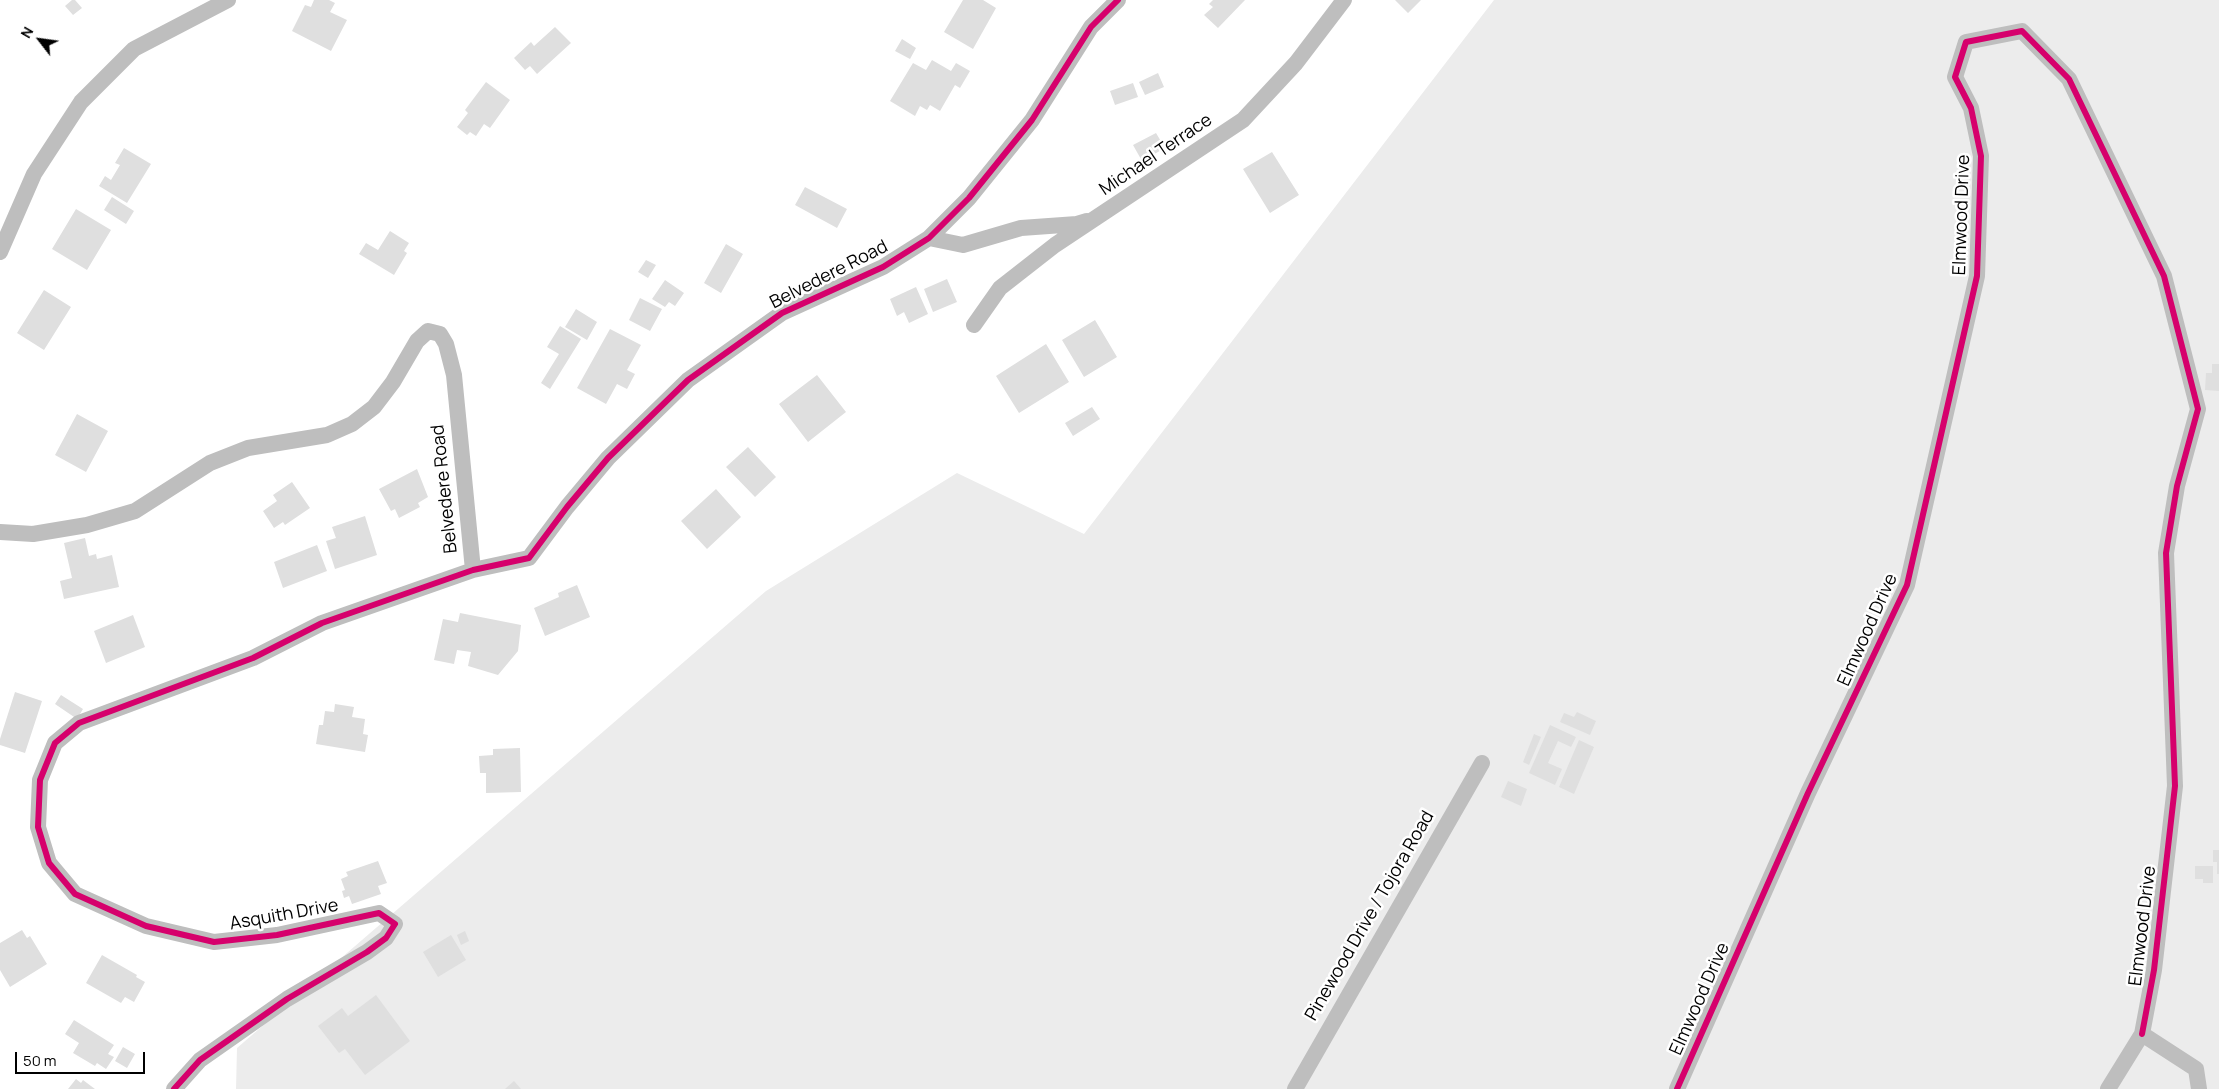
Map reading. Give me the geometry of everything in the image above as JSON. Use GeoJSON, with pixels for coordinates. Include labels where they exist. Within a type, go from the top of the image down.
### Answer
{"type":"FeatureCollection","features":[{"type":"Feature","properties":{"kind":"street"},"geometry":{"type":"LineString","coordinates":[[0,252],[34,174],[81,102],[134,49],[228,0]]}},
{"type":"Feature","properties":{"kind":"street","name":"Belvedere Road"},"geometry":{"type":"LineString","coordinates":[[0,532],[33,534],[87,524],[135,511],[210,463],[248,448],[327,436],[352,424],[374,407],[393,382],[417,341],[428,331],[440,334],[446,344],[454,375],[474,570],[529,558],[566,507],[608,458],[688,380],[782,313],[883,267],[928,238],[969,198],[1032,120],[1091,27],[1118,0]]}},
{"type":"Feature","properties":{"kind":"street","name":"Michael Terrace"},"geometry":{"type":"LineString","coordinates":[[974,325],[1000,288],[1054,245],[1099,218],[1243,120],[1296,63],[1344,0]]}},
{"type":"Feature","properties":{"kind":"street","name":"Elmwood Drive"},"geometry":{"type":"LineString","coordinates":[[1677,1089],[1808,793],[1908,585],[1977,276],[1981,156],[1972,108],[1955,77],[1966,42],[2022,31],[2069,79],[2164,276],[2198,409],[2177,486],[2166,553],[2176,786],[2154,970],[2142,1034]]}},
{"type":"Feature","properties":{"kind":"street"},"geometry":{"type":"LineString","coordinates":[[928,238],[963,245],[1022,228],[1077,224],[1099,218]]}},
{"type":"Feature","properties":{"kind":"street","name":"Asquith Drive"},"geometry":{"type":"LineString","coordinates":[[174,1089],[200,1060],[287,999],[367,952],[386,938],[395,924],[379,913],[277,935],[214,942],[146,926],[75,894],[49,863],[38,827],[40,780],[55,743],[79,723],[253,658],[322,623],[474,570]]}},
{"type":"Feature","properties":{"kind":"street","name":"Pinewood Drive / Tojora Road"},"geometry":{"type":"LineString","coordinates":[[1295,1089],[1482,763]]}},
{"type":"Feature","properties":{"kind":"street"},"geometry":{"type":"LineString","coordinates":[[2108,1089],[2142,1034],[2196,1069],[2200,1089]]}},
{"type":"Feature","properties":{"kind":"shaded area"},"geometry":{"type":"Polygon","coordinates":[[[1494,0],[2219,0],[2219,1089],[236,1089],[237,1048],[766,591],[957,473],[1084,534],[1494,0]]]}},
{"type":"Feature","properties":{"kind":"building"},"geometry":{"type":"Polygon","coordinates":[[[72,0],[75,0],[82,8],[73,15],[65,6],[72,0]]]}},
{"type":"Feature","properties":{"kind":"building"},"geometry":{"type":"Polygon","coordinates":[[[314,0],[329,0],[335,3],[330,12],[347,20],[331,51],[292,31],[305,5],[311,7],[314,0]]]}},
{"type":"Feature","properties":{"kind":"building"},"geometry":{"type":"Polygon","coordinates":[[[963,0],[983,0],[996,8],[973,49],[944,32],[963,0]]]}},
{"type":"Feature","properties":{"kind":"building"},"geometry":{"type":"Polygon","coordinates":[[[1213,0],[1245,0],[1218,28],[1204,15],[1213,7],[1209,4],[1213,0]]]}},
{"type":"Feature","properties":{"kind":"building"},"geometry":{"type":"Polygon","coordinates":[[[1395,0],[1421,0],[1408,13],[1395,0]]]}},
{"type":"Feature","properties":{"kind":"building"},"geometry":{"type":"Polygon","coordinates":[[[555,27],[571,43],[537,74],[530,66],[525,70],[514,58],[531,42],[534,46],[555,27]]]}},
{"type":"Feature","properties":{"kind":"building"},"geometry":{"type":"Polygon","coordinates":[[[902,39],[916,48],[910,59],[895,51],[902,39]]]}},
{"type":"Feature","properties":{"kind":"building"},"geometry":{"type":"Polygon","coordinates":[[[932,60],[951,71],[956,63],[970,71],[960,88],[955,85],[940,111],[930,105],[927,110],[920,106],[915,116],[890,101],[913,63],[926,70],[932,60]]]}},
{"type":"Feature","properties":{"kind":"building"},"geometry":{"type":"Polygon","coordinates":[[[1158,73],[1164,87],[1145,95],[1139,82],[1158,73]]]}},
{"type":"Feature","properties":{"kind":"building"},"geometry":{"type":"Polygon","coordinates":[[[486,82],[510,100],[490,128],[484,124],[476,136],[470,132],[467,135],[457,127],[468,113],[465,110],[486,82]]]}},
{"type":"Feature","properties":{"kind":"building"},"geometry":{"type":"Polygon","coordinates":[[[1133,83],[1138,97],[1115,105],[1110,91],[1133,83]]]}},
{"type":"Feature","properties":{"kind":"building"},"geometry":{"type":"Polygon","coordinates":[[[1156,133],[1165,148],[1142,161],[1133,145],[1156,133]]]}},
{"type":"Feature","properties":{"kind":"building"},"geometry":{"type":"Polygon","coordinates":[[[124,148],[151,164],[127,203],[99,186],[105,176],[111,180],[120,165],[115,163],[124,148]]]}},
{"type":"Feature","properties":{"kind":"building"},"geometry":{"type":"Polygon","coordinates":[[[1272,152],[1299,195],[1270,213],[1243,169],[1272,152]]]}},
{"type":"Feature","properties":{"kind":"building"},"geometry":{"type":"Polygon","coordinates":[[[805,187],[847,209],[837,228],[795,205],[805,187]]]}},
{"type":"Feature","properties":{"kind":"building"},"geometry":{"type":"Polygon","coordinates":[[[112,197],[134,211],[126,224],[104,210],[112,197]]]}},
{"type":"Feature","properties":{"kind":"building"},"geometry":{"type":"Polygon","coordinates":[[[76,209],[111,230],[87,270],[52,249],[76,209]]]}},
{"type":"Feature","properties":{"kind":"building"},"geometry":{"type":"Polygon","coordinates":[[[390,231],[409,243],[404,251],[407,253],[394,275],[359,254],[366,243],[378,250],[390,231]]]}},
{"type":"Feature","properties":{"kind":"building"},"geometry":{"type":"Polygon","coordinates":[[[726,244],[743,254],[721,293],[704,283],[726,244]]]}},
{"type":"Feature","properties":{"kind":"building"},"geometry":{"type":"Polygon","coordinates":[[[646,260],[656,265],[648,278],[638,272],[646,260]]]}},
{"type":"Feature","properties":{"kind":"building"},"geometry":{"type":"Polygon","coordinates":[[[947,279],[957,302],[933,312],[924,289],[947,279]]]}},
{"type":"Feature","properties":{"kind":"building"},"geometry":{"type":"Polygon","coordinates":[[[665,280],[684,293],[675,306],[669,302],[665,307],[652,299],[665,280]]]}},
{"type":"Feature","properties":{"kind":"building"},"geometry":{"type":"Polygon","coordinates":[[[916,287],[928,314],[909,323],[904,312],[897,316],[890,299],[916,287]]]}},
{"type":"Feature","properties":{"kind":"building"},"geometry":{"type":"Polygon","coordinates":[[[44,290],[71,307],[44,350],[17,333],[44,290]]]}},
{"type":"Feature","properties":{"kind":"building"},"geometry":{"type":"Polygon","coordinates":[[[640,298],[662,309],[650,331],[629,320],[640,298]]]}},
{"type":"Feature","properties":{"kind":"building"},"geometry":{"type":"Polygon","coordinates":[[[576,309],[597,322],[587,340],[565,327],[576,309]]]}},
{"type":"Feature","properties":{"kind":"building"},"geometry":{"type":"Polygon","coordinates":[[[1095,320],[1117,357],[1084,377],[1062,340],[1095,320]]]}},
{"type":"Feature","properties":{"kind":"building"},"geometry":{"type":"Polygon","coordinates":[[[560,326],[581,339],[550,389],[541,383],[559,354],[547,347],[560,326]]]}},
{"type":"Feature","properties":{"kind":"building"},"geometry":{"type":"Polygon","coordinates":[[[610,329],[641,345],[627,370],[635,374],[627,389],[617,384],[606,404],[577,388],[610,329]]]}},
{"type":"Feature","properties":{"kind":"building"},"geometry":{"type":"Polygon","coordinates":[[[1046,344],[1069,382],[1019,413],[996,376],[1046,344]]]}},
{"type":"Feature","properties":{"kind":"building"},"geometry":{"type":"Polygon","coordinates":[[[2212,364],[2219,364],[2219,391],[2205,390],[2206,373],[2212,373],[2212,364]]]}},
{"type":"Feature","properties":{"kind":"building"},"geometry":{"type":"Polygon","coordinates":[[[817,375],[846,412],[808,442],[779,404],[817,375]]]}},
{"type":"Feature","properties":{"kind":"building"},"geometry":{"type":"Polygon","coordinates":[[[1092,407],[1100,419],[1073,436],[1065,423],[1092,407]]]}},
{"type":"Feature","properties":{"kind":"building"},"geometry":{"type":"Polygon","coordinates":[[[77,414],[108,431],[86,472],[55,455],[77,414]]]}},
{"type":"Feature","properties":{"kind":"building"},"geometry":{"type":"Polygon","coordinates":[[[748,447],[776,477],[755,497],[726,467],[748,447]]]}},
{"type":"Feature","properties":{"kind":"building"},"geometry":{"type":"Polygon","coordinates":[[[417,469],[428,497],[418,503],[420,507],[399,518],[395,509],[391,511],[379,489],[417,469]]]}},
{"type":"Feature","properties":{"kind":"building"},"geometry":{"type":"Polygon","coordinates":[[[292,482],[310,508],[285,525],[283,522],[274,528],[263,511],[277,501],[273,495],[292,482]]]}},
{"type":"Feature","properties":{"kind":"building"},"geometry":{"type":"Polygon","coordinates":[[[716,489],[741,517],[707,549],[681,521],[716,489]]]}},
{"type":"Feature","properties":{"kind":"building"},"geometry":{"type":"Polygon","coordinates":[[[365,516],[377,555],[335,569],[326,541],[336,538],[332,527],[365,516]]]}},
{"type":"Feature","properties":{"kind":"building"},"geometry":{"type":"Polygon","coordinates":[[[85,538],[89,556],[96,554],[97,559],[112,555],[119,587],[64,599],[60,581],[72,578],[64,543],[85,538]]]}},
{"type":"Feature","properties":{"kind":"building"},"geometry":{"type":"Polygon","coordinates":[[[317,545],[327,571],[283,588],[274,562],[317,545]]]}},
{"type":"Feature","properties":{"kind":"building"},"geometry":{"type":"Polygon","coordinates":[[[577,585],[590,617],[545,636],[534,608],[559,597],[558,593],[577,585]]]}},
{"type":"Feature","properties":{"kind":"building"},"geometry":{"type":"Polygon","coordinates":[[[460,613],[521,625],[518,651],[498,675],[468,666],[471,652],[457,650],[454,664],[434,660],[443,619],[458,622],[460,613]]]}},
{"type":"Feature","properties":{"kind":"building"},"geometry":{"type":"Polygon","coordinates":[[[133,615],[145,647],[106,663],[94,631],[133,615]]]}},
{"type":"Feature","properties":{"kind":"building"},"geometry":{"type":"Polygon","coordinates":[[[15,692],[42,701],[25,753],[0,745],[0,739],[15,692]]]}},
{"type":"Feature","properties":{"kind":"building"},"geometry":{"type":"Polygon","coordinates":[[[61,695],[83,709],[77,719],[55,704],[61,695]]]}},
{"type":"Feature","properties":{"kind":"building"},"geometry":{"type":"Polygon","coordinates":[[[335,704],[354,707],[352,717],[365,719],[363,734],[368,735],[365,752],[316,744],[319,725],[323,725],[325,711],[334,712],[335,704]]]}},
{"type":"Feature","properties":{"kind":"building"},"geometry":{"type":"Polygon","coordinates":[[[1577,712],[1596,721],[1590,735],[1560,722],[1564,713],[1574,717],[1577,712]]]}},
{"type":"Feature","properties":{"kind":"building"},"geometry":{"type":"Polygon","coordinates":[[[1550,725],[1576,737],[1571,747],[1558,741],[1548,763],[1562,769],[1555,785],[1529,773],[1550,725]]]}},
{"type":"Feature","properties":{"kind":"building"},"geometry":{"type":"Polygon","coordinates":[[[1534,734],[1541,737],[1529,765],[1523,762],[1534,734]]]}},
{"type":"Feature","properties":{"kind":"building"},"geometry":{"type":"Polygon","coordinates":[[[1579,740],[1594,747],[1574,794],[1559,787],[1579,740]]]}},
{"type":"Feature","properties":{"kind":"building"},"geometry":{"type":"Polygon","coordinates":[[[520,748],[521,792],[486,793],[486,773],[480,773],[479,756],[493,755],[493,749],[520,748]]]}},
{"type":"Feature","properties":{"kind":"building"},"geometry":{"type":"Polygon","coordinates":[[[1508,781],[1527,789],[1521,806],[1501,797],[1508,781]]]}},
{"type":"Feature","properties":{"kind":"building"},"geometry":{"type":"Polygon","coordinates":[[[2213,850],[2219,850],[2219,874],[2217,874],[2217,862],[2213,862],[2213,850]]]}},
{"type":"Feature","properties":{"kind":"building"},"geometry":{"type":"Polygon","coordinates":[[[378,861],[387,883],[378,886],[381,894],[352,904],[349,896],[344,898],[342,891],[345,890],[341,879],[348,876],[346,872],[378,861]]]}},
{"type":"Feature","properties":{"kind":"building"},"geometry":{"type":"Polygon","coordinates":[[[2195,866],[2213,866],[2213,883],[2203,883],[2203,879],[2195,879],[2195,866]]]}},
{"type":"Feature","properties":{"kind":"building"},"geometry":{"type":"Polygon","coordinates":[[[22,930],[27,938],[30,936],[47,964],[10,987],[0,970],[0,943],[22,930]]]}},
{"type":"Feature","properties":{"kind":"building"},"geometry":{"type":"Polygon","coordinates":[[[465,931],[469,941],[461,945],[457,935],[465,931]]]}},
{"type":"Feature","properties":{"kind":"building"},"geometry":{"type":"Polygon","coordinates":[[[451,935],[466,960],[438,977],[423,952],[451,935]]]}},
{"type":"Feature","properties":{"kind":"building"},"geometry":{"type":"Polygon","coordinates":[[[102,955],[137,975],[136,977],[145,982],[134,1002],[125,997],[121,1003],[86,983],[102,955]]]}},
{"type":"Feature","properties":{"kind":"building"},"geometry":{"type":"Polygon","coordinates":[[[376,995],[410,1041],[365,1075],[345,1049],[339,1053],[318,1026],[342,1008],[348,1016],[376,995]]]}},
{"type":"Feature","properties":{"kind":"building"},"geometry":{"type":"Polygon","coordinates":[[[74,1020],[114,1045],[108,1054],[114,1057],[106,1069],[97,1063],[95,1066],[73,1053],[79,1043],[65,1034],[74,1020]]]}},
{"type":"Feature","properties":{"kind":"building"},"geometry":{"type":"Polygon","coordinates":[[[123,1047],[135,1054],[127,1068],[115,1061],[123,1047]]]}},
{"type":"Feature","properties":{"kind":"building"},"geometry":{"type":"Polygon","coordinates":[[[76,1079],[81,1083],[83,1080],[95,1089],[68,1089],[76,1079]]]}},
{"type":"Feature","properties":{"kind":"building"},"geometry":{"type":"Polygon","coordinates":[[[514,1081],[521,1089],[505,1089],[514,1081]]]}},
{"type":"Feature","properties":{"kind":"cycle path"},"geometry":{"type":"LineString","coordinates":[[174,1089],[200,1060],[287,999],[367,952],[386,938],[395,924],[379,913],[277,935],[214,942],[146,926],[75,894],[49,863],[38,827],[40,780],[55,743],[79,723],[253,658],[322,623],[473,570],[529,558],[567,507],[608,458],[688,380],[782,313],[883,267],[929,238],[969,198],[1032,120],[1091,27],[1118,0]]}},
{"type":"Feature","properties":{"kind":"cycle path"},"geometry":{"type":"LineString","coordinates":[[1677,1089],[1808,793],[1907,585],[1977,276],[1981,156],[1971,108],[1955,77],[1966,42],[2022,31],[2069,79],[2164,276],[2198,409],[2177,486],[2166,553],[2175,786],[2154,970],[2142,1034]]}}]}
